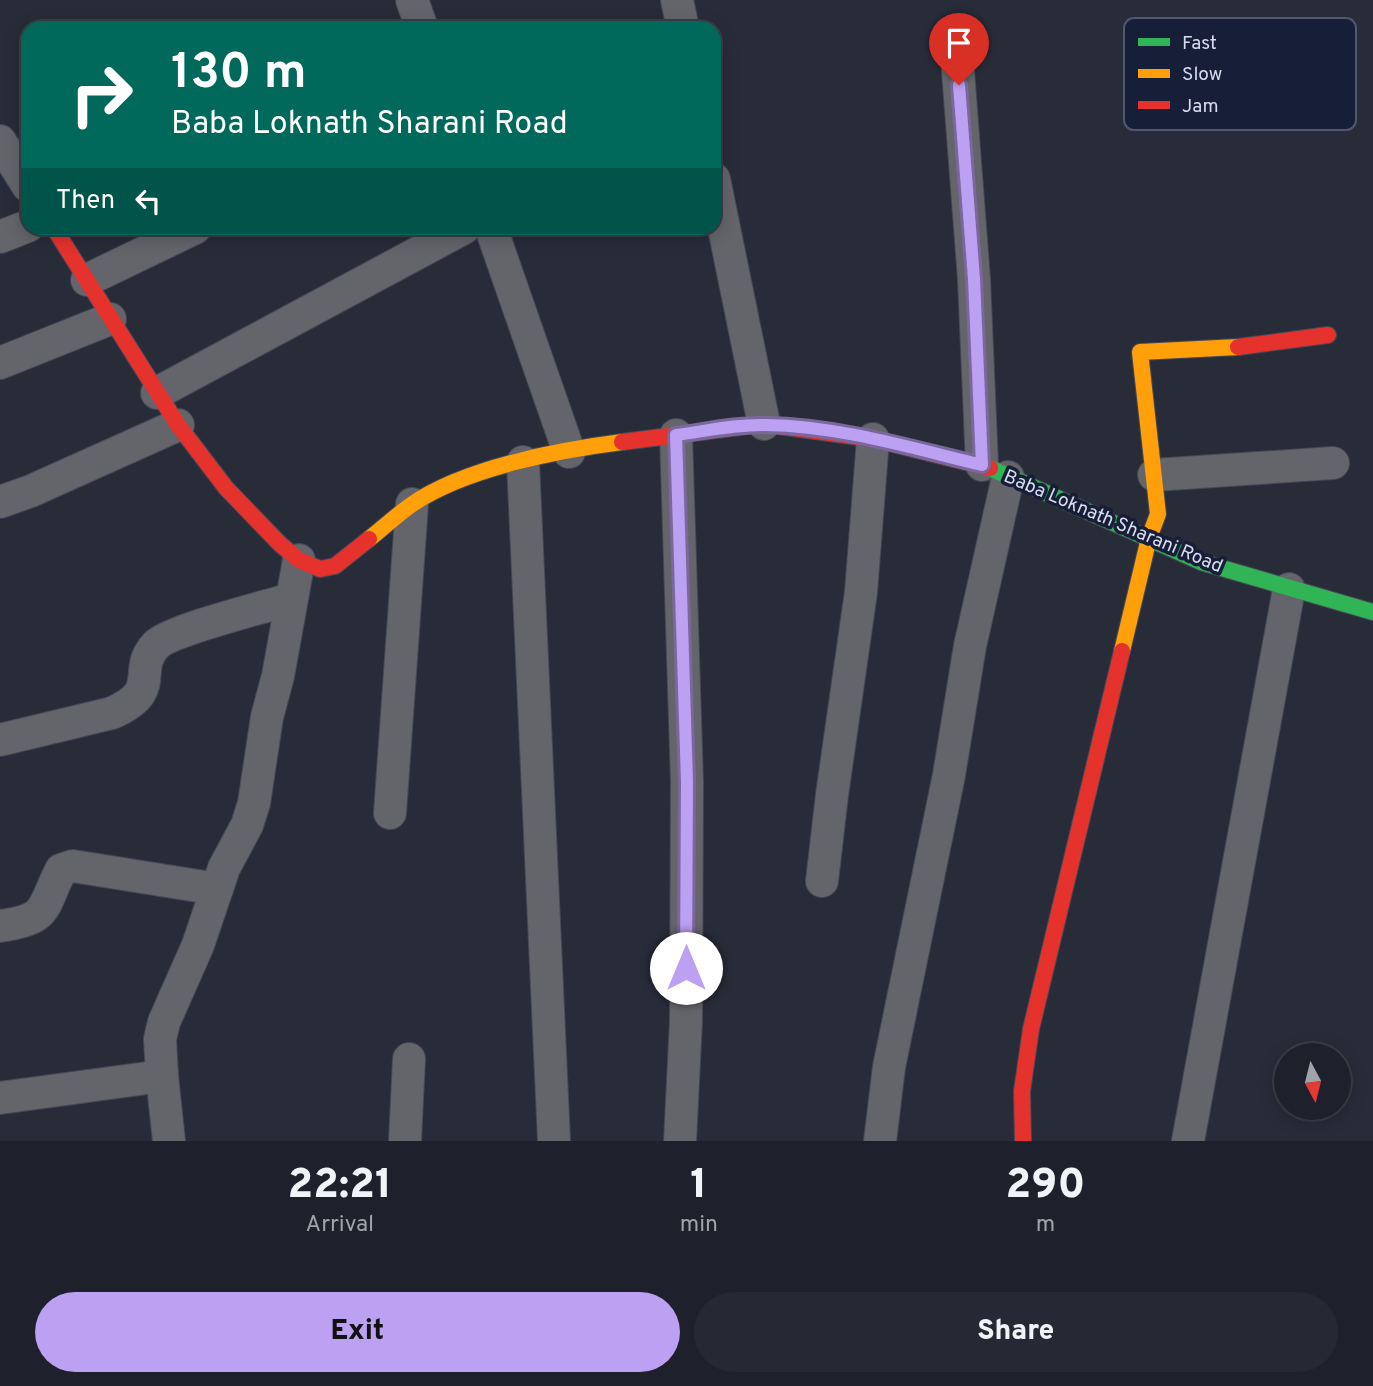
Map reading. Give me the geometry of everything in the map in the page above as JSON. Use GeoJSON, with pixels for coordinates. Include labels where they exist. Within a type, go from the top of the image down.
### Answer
{"type":"FeatureCollection","features":[{"type":"Feature","properties":{"kind":"street"},"geometry":{"type":"LineString","coordinates":[[412,0],[420,21]]}},
{"type":"Feature","properties":{"kind":"street"},"geometry":{"type":"LineString","coordinates":[[677,0],[682,21]]}},
{"type":"Feature","properties":{"kind":"street"},"geometry":{"type":"LineString","coordinates":[[880,1141],[889,1067],[949,775],[995,471],[974,279],[957,58]]}},
{"type":"Feature","properties":{"kind":"street"},"geometry":{"type":"LineString","coordinates":[[0,141],[21,175]]}},
{"type":"Feature","properties":{"kind":"street"},"geometry":{"type":"LineString","coordinates":[[721,213],[765,424]]}},
{"type":"Feature","properties":{"kind":"street"},"geometry":{"type":"LineString","coordinates":[[0,237],[21,229]]}},
{"type":"Feature","properties":{"kind":"street"},"geometry":{"type":"LineString","coordinates":[[58,235],[178,425],[226,488],[299,560],[278,676],[267,717],[254,803],[247,825],[224,867],[198,945],[164,1022],[160,1039],[169,1141]]}},
{"type":"Feature","properties":{"kind":"street"},"geometry":{"type":"LineString","coordinates":[[87,280],[180,235]]}},
{"type":"Feature","properties":{"kind":"street"},"geometry":{"type":"LineString","coordinates":[[158,393],[451,235]]}},
{"type":"Feature","properties":{"kind":"street"},"geometry":{"type":"LineString","coordinates":[[493,235],[569,452]]}},
{"type":"Feature","properties":{"kind":"street"},"geometry":{"type":"LineString","coordinates":[[0,363],[110,319]]}},
{"type":"Feature","properties":{"kind":"street"},"geometry":{"type":"LineString","coordinates":[[1023,1141],[1023,1091],[1031,1029],[1149,538],[1158,514],[1140,352],[1231,348],[1328,335]]}},
{"type":"Feature","properties":{"kind":"street","name":"Baba Loknath Sharani Road"},"geometry":{"type":"LineString","coordinates":[[299,560],[320,569],[335,566],[412,504],[467,477],[585,447],[765,424],[873,439],[995,471],[1201,562],[1373,612]]}},
{"type":"Feature","properties":{"kind":"street"},"geometry":{"type":"LineString","coordinates":[[0,502],[32,491],[178,425]]}},
{"type":"Feature","properties":{"kind":"street"},"geometry":{"type":"LineString","coordinates":[[676,435],[687,782],[685,1021],[680,1141]]}},
{"type":"Feature","properties":{"kind":"street"},"geometry":{"type":"LineString","coordinates":[[822,881],[859,605],[873,439]]}},
{"type":"Feature","properties":{"kind":"street"},"geometry":{"type":"LineString","coordinates":[[523,462],[554,1141]]}},
{"type":"Feature","properties":{"kind":"street"},"geometry":{"type":"LineString","coordinates":[[1154,475],[1333,463]]}},
{"type":"Feature","properties":{"kind":"street"},"geometry":{"type":"LineString","coordinates":[[390,813],[412,504]]}},
{"type":"Feature","properties":{"kind":"street"},"geometry":{"type":"LineString","coordinates":[[1188,1141],[1289,589]]}},
{"type":"Feature","properties":{"kind":"street"},"geometry":{"type":"LineString","coordinates":[[0,740],[112,713],[129,706],[139,697],[144,685],[149,654],[158,643],[176,634],[291,599]]}},
{"type":"Feature","properties":{"kind":"street"},"geometry":{"type":"LineString","coordinates":[[0,926],[25,922],[37,916],[47,904],[61,870],[73,866],[217,889]]}},
{"type":"Feature","properties":{"kind":"street"},"geometry":{"type":"LineString","coordinates":[[405,1141],[410,1059]]}},
{"type":"Feature","properties":{"kind":"street"},"geometry":{"type":"LineString","coordinates":[[0,1098],[162,1076]]}},
{"type":"Feature","properties":{"kind":"traffic: fast"},"geometry":{"type":"LineString","coordinates":[[990,468],[1201,562],[1373,612]]}},
{"type":"Feature","properties":{"kind":"traffic: slow"},"geometry":{"type":"LineString","coordinates":[[1122,651],[1149,538],[1158,514],[1140,352],[1238,347]]}},
{"type":"Feature","properties":{"kind":"traffic: slow"},"geometry":{"type":"LineString","coordinates":[[369,539],[411,505],[457,481],[542,456],[622,442]]}},
{"type":"Feature","properties":{"kind":"traffic: jam"},"geometry":{"type":"LineString","coordinates":[[58,235],[178,425],[226,488],[280,544],[299,560],[320,569],[335,566],[369,539]]}},
{"type":"Feature","properties":{"kind":"traffic: jam"},"geometry":{"type":"LineString","coordinates":[[1238,347],[1328,335]]}},
{"type":"Feature","properties":{"kind":"traffic: jam"},"geometry":{"type":"LineString","coordinates":[[622,442],[764,424],[873,439],[990,468]]}},
{"type":"Feature","properties":{"kind":"traffic: jam"},"geometry":{"type":"LineString","coordinates":[[1023,1141],[1022,1091],[1031,1029],[1122,651]]}},
{"type":"Feature","properties":{"kind":"route"},"geometry":{"type":"LineString","coordinates":[[686,968],[687,782],[676,435],[765,424],[886,441],[982,465],[974,279],[959,85]]}}]}
